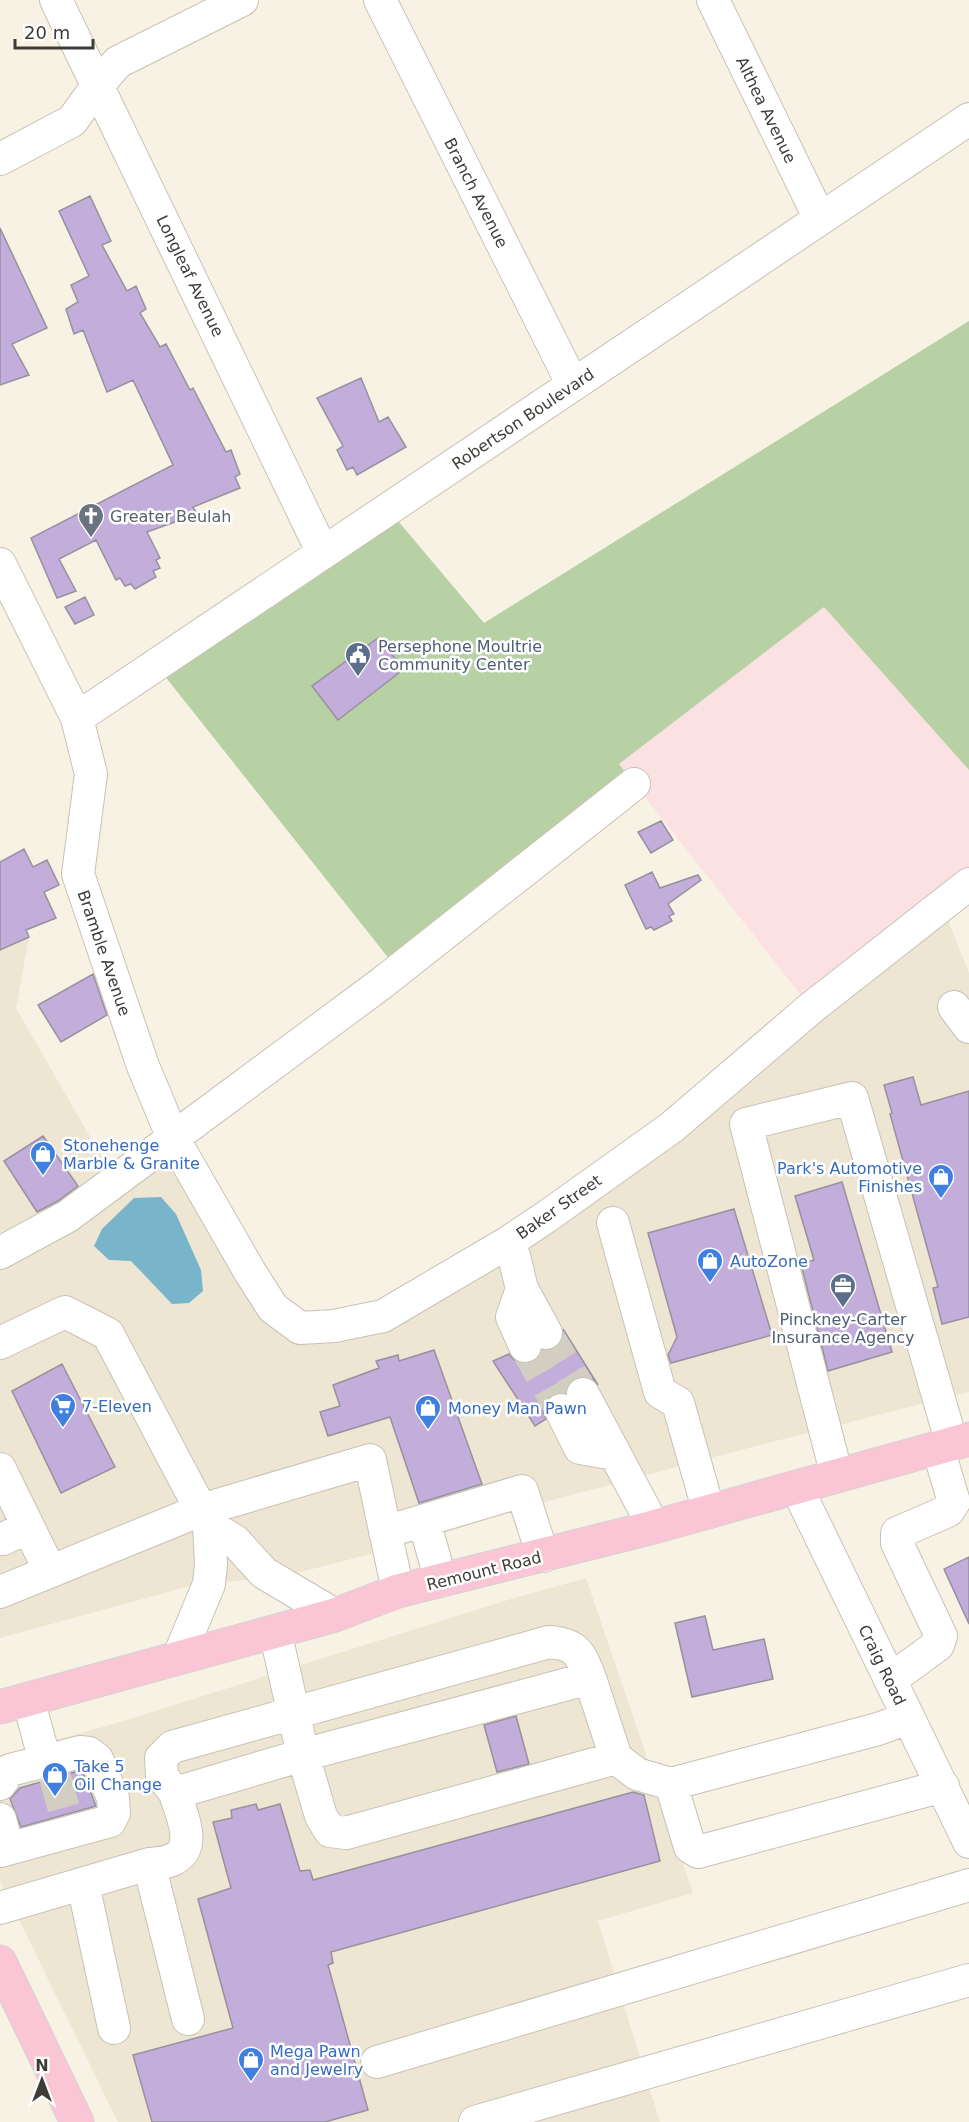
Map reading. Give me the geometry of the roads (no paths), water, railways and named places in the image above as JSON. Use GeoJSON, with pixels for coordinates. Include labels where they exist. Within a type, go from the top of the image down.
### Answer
{"type":"FeatureCollection","features":[{"type":"Feature","properties":{"kind":"main road","name":"Remount Road"},"geometry":{"type":"LineString","coordinates":[[8,1705],[179,1656],[335,1615],[398,1592],[654,1527],[953,1444]]}},
{"type":"Feature","properties":{"kind":"main road"},"geometry":{"type":"LineString","coordinates":[[0,1962],[77,2122]]}},
{"type":"Feature","properties":{"kind":"main road"},"geometry":{"type":"LineString","coordinates":[[0,2003],[56,2081]]}},
{"type":"Feature","properties":{"kind":"street","name":"Longleaf Avenue"},"geometry":{"type":"LineString","coordinates":[[56,0],[323,553]]}},
{"type":"Feature","properties":{"kind":"street"},"geometry":{"type":"LineString","coordinates":[[0,159],[72,121],[118,62],[242,0]]}},
{"type":"Feature","properties":{"kind":"street","name":"Branch Avenue"},"geometry":{"type":"LineString","coordinates":[[380,0],[573,385]]}},
{"type":"Feature","properties":{"kind":"street","name":"Althea Avenue"},"geometry":{"type":"LineString","coordinates":[[713,0],[820,219]]}},
{"type":"Feature","properties":{"kind":"street","name":"Robertson Boulevard"},"geometry":{"type":"LineString","coordinates":[[77,718],[969,119]]}},
{"type":"Feature","properties":{"kind":"street","name":"Bramble Avenue"},"geometry":{"type":"LineString","coordinates":[[0,564],[77,718],[91,774],[78,874],[143,1066],[174,1138]]}},
{"type":"Feature","properties":{"kind":"street"},"geometry":{"type":"LineString","coordinates":[[0,1252],[68,1216],[174,1138],[382,984],[634,784]]}},
{"type":"Feature","properties":{"kind":"street","name":"Baker Street"},"geometry":{"type":"LineString","coordinates":[[174,1138],[273,1308],[300,1328],[334,1326],[384,1316],[507,1243],[672,1127],[812,1008],[969,884]]}},
{"type":"Feature","properties":{"kind":"street"},"geometry":{"type":"LineString","coordinates":[[837,1476],[746,1124],[852,1098],[953,1444],[954,1502],[948,1511],[897,1533],[897,1543],[941,1636],[938,1646],[890,1680]]}},
{"type":"Feature","properties":{"kind":"street"},"geometry":{"type":"LineString","coordinates":[[613,1223],[660,1392],[678,1403],[709,1512]]}},
{"type":"Feature","properties":{"kind":"street"},"geometry":{"type":"LineString","coordinates":[[507,1243],[514,1256],[522,1289],[512,1317],[536,1339]]}},
{"type":"Feature","properties":{"kind":"street"},"geometry":{"type":"LineString","coordinates":[[0,1343],[65,1312],[108,1334],[205,1518],[211,1564],[209,1584],[179,1656]]}},
{"type":"Feature","properties":{"kind":"street"},"geometry":{"type":"LineString","coordinates":[[572,1402],[615,1454],[654,1527]]}},
{"type":"Feature","properties":{"kind":"street"},"geometry":{"type":"LineString","coordinates":[[0,1592],[50,1571],[370,1460],[398,1592]]}},
{"type":"Feature","properties":{"kind":"street"},"geometry":{"type":"LineString","coordinates":[[4,1486],[15,1533],[50,1571]]}},
{"type":"Feature","properties":{"kind":"street","name":"Craig Road"},"geometry":{"type":"LineString","coordinates":[[797,1488],[969,1842]]}},
{"type":"Feature","properties":{"kind":"street"},"geometry":{"type":"LineString","coordinates":[[385,1532],[522,1491],[543,1556]]}},
{"type":"Feature","properties":{"kind":"street"},"geometry":{"type":"LineString","coordinates":[[205,1518],[235,1541],[264,1574],[335,1615]]}},
{"type":"Feature","properties":{"kind":"street"},"geometry":{"type":"LineString","coordinates":[[424,1521],[441,1581]]}},
{"type":"Feature","properties":{"kind":"street"},"geometry":{"type":"LineString","coordinates":[[275,1631],[303,1755],[321,1816],[330,1832],[346,1833],[616,1758]]}},
{"type":"Feature","properties":{"kind":"street"},"geometry":{"type":"LineString","coordinates":[[0,1908],[149,1864],[172,1860],[184,1852],[188,1840],[175,1793],[162,1776],[161,1758],[172,1747],[549,1642],[566,1643],[580,1654],[616,1758],[637,1774],[671,1784],[878,1729],[908,1718]]}},
{"type":"Feature","properties":{"kind":"street"},"geometry":{"type":"LineString","coordinates":[[175,1793],[303,1755],[590,1678]]}},
{"type":"Feature","properties":{"kind":"street"},"geometry":{"type":"LineString","coordinates":[[8,1705],[52,1767]]}},
{"type":"Feature","properties":{"kind":"street"},"geometry":{"type":"LineString","coordinates":[[0,1784],[10,1770],[52,1767],[80,1752],[88,1753],[97,1759],[114,1798],[114,1814],[110,1821],[68,1824],[4,1850],[0,1819]]}},
{"type":"Feature","properties":{"kind":"street"},"geometry":{"type":"LineString","coordinates":[[671,1784],[690,1847],[698,1852],[943,1786]]}},
{"type":"Feature","properties":{"kind":"street"},"geometry":{"type":"LineString","coordinates":[[149,1864],[188,2019]]}},
{"type":"Feature","properties":{"kind":"street"},"geometry":{"type":"LineString","coordinates":[[83,1884],[114,2028]]}},
{"type":"Feature","properties":{"kind":"street"},"geometry":{"type":"LineString","coordinates":[[377,2061],[969,1885]]}},
{"type":"Feature","properties":{"kind":"street"},"geometry":{"type":"LineString","coordinates":[[475,2122],[969,1980]]}},
{"type":"Feature","properties":{"kind":"water"},"geometry":{"type":"Polygon","coordinates":[[[161,1197],[176,1214],[201,1270],[203,1291],[189,1303],[172,1304],[131,1261],[109,1260],[94,1246],[102,1229],[134,1198],[161,1197]]]}},
{"type":"Feature","properties":{"kind":"tunnel"},"geometry":{"type":"LineString","coordinates":[[546,1333],[583,1394]]}},
{"type":"Feature","properties":{"kind":"tunnel"},"geometry":{"type":"LineString","coordinates":[[525,1346],[561,1410]]}},
{"type":"Feature","properties":{"kind":"tunnel"},"geometry":{"type":"LineString","coordinates":[[55,1777],[66,1816]]}},
{"type":"Feature","properties":{"kind":"place","name":"Greater Beulah"},"geometry":{"type":"Point","coordinates":[91,539]}},
{"type":"Feature","properties":{"kind":"place","name":"Persephone Moultrie Community Center"},"geometry":{"type":"Point","coordinates":[358,678]}},
{"type":"Feature","properties":{"kind":"place","name":"Stonehenge Marble & Granite"},"geometry":{"type":"Point","coordinates":[43,1177]}},
{"type":"Feature","properties":{"kind":"place","name":"Park's Automotive Finishes"},"geometry":{"type":"Point","coordinates":[941,1200]}},
{"type":"Feature","properties":{"kind":"place","name":"AutoZone"},"geometry":{"type":"Point","coordinates":[710,1284]}},
{"type":"Feature","properties":{"kind":"place","name":"Pinckney-Carter Insurance Agency"},"geometry":{"type":"Point","coordinates":[843,1309]}},
{"type":"Feature","properties":{"kind":"place","name":"7-Eleven"},"geometry":{"type":"Point","coordinates":[63,1429]}},
{"type":"Feature","properties":{"kind":"place","name":"Money Man Pawn"},"geometry":{"type":"Point","coordinates":[428,1431]}},
{"type":"Feature","properties":{"kind":"place","name":"Take 5 Oil Change"},"geometry":{"type":"Point","coordinates":[55,1798]}},
{"type":"Feature","properties":{"kind":"place","name":"Mega Pawn and Jewelry"},"geometry":{"type":"Point","coordinates":[251,2083]}}]}
